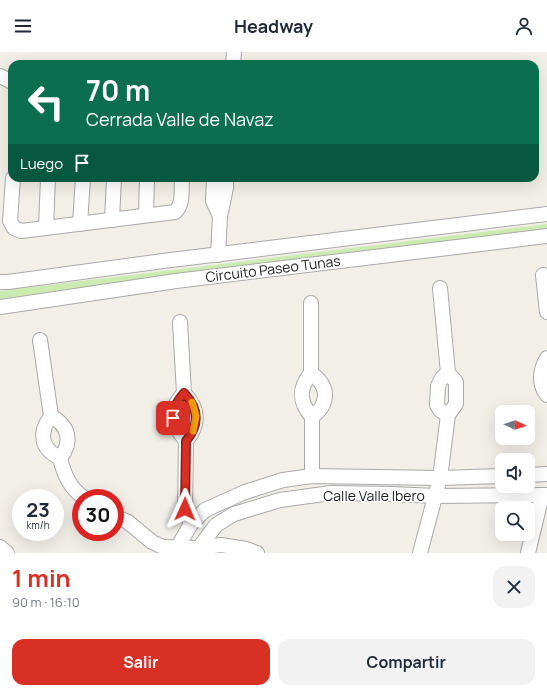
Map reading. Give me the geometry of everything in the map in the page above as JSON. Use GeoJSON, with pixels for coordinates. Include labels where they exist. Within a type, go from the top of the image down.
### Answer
{"type":"FeatureCollection","features":[{"type":"Feature","properties":{"kind":"street"},"geometry":{"type":"LineString","coordinates":[[13,182],[10,221],[14,228],[21,231],[175,212],[180,204],[182,182]]}},
{"type":"Feature","properties":{"kind":"street"},"geometry":{"type":"LineString","coordinates":[[46,228],[48,182]]}},
{"type":"Feature","properties":{"kind":"street"},"geometry":{"type":"LineString","coordinates":[[80,224],[83,182]]}},
{"type":"Feature","properties":{"kind":"street"},"geometry":{"type":"LineString","coordinates":[[112,220],[114,182]]}},
{"type":"Feature","properties":{"kind":"street"},"geometry":{"type":"LineString","coordinates":[[146,215],[147,182]]}},
{"type":"Feature","properties":{"kind":"street"},"geometry":{"type":"LineString","coordinates":[[214,182],[213,201],[220,216]]}},
{"type":"Feature","properties":{"kind":"street"},"geometry":{"type":"LineString","coordinates":[[218,255],[220,216],[226,182]]}},
{"type":"Feature","properties":{"kind":"street","name":"Circuito Paseo Tunas"},"geometry":{"type":"LineString","coordinates":[[0,282],[547,214]]}},
{"type":"Feature","properties":{"kind":"street","name":"Circuito Paseo Tunas"},"geometry":{"type":"LineString","coordinates":[[0,307],[176,281],[547,236]]}},
{"type":"Feature","properties":{"kind":"street"},"geometry":{"type":"LineString","coordinates":[[543,275],[547,312]]}},
{"type":"Feature","properties":{"kind":"street"},"geometry":{"type":"LineString","coordinates":[[420,553],[440,478],[448,415],[456,404],[457,393],[456,382],[448,373],[440,288]]}},
{"type":"Feature","properties":{"kind":"street"},"geometry":{"type":"LineString","coordinates":[[312,303],[311,373],[305,380],[302,390],[302,400],[306,410],[312,417],[312,476]]}},
{"type":"Feature","properties":{"kind":"street"},"geometry":{"type":"LineString","coordinates":[[180,322],[184,393],[192,403],[196,416],[196,424],[193,433],[186,441]]}},
{"type":"Feature","properties":{"kind":"street"},"geometry":{"type":"LineString","coordinates":[[40,340],[51,416],[43,431],[43,440],[52,455],[60,458]]}},
{"type":"Feature","properties":{"kind":"street"},"geometry":{"type":"LineString","coordinates":[[547,358],[541,370],[541,386],[547,395]]}},
{"type":"Feature","properties":{"kind":"street"},"geometry":{"type":"LineString","coordinates":[[311,373],[318,378],[323,386],[325,395],[322,408],[312,417]]}},
{"type":"Feature","properties":{"kind":"street"},"geometry":{"type":"LineString","coordinates":[[448,373],[442,378],[438,386],[437,405],[440,410],[448,415]]}},
{"type":"Feature","properties":{"kind":"street"},"geometry":{"type":"LineString","coordinates":[[184,393],[174,408],[173,418],[175,427],[186,441],[185,509],[191,524]]}},
{"type":"Feature","properties":{"kind":"street"},"geometry":{"type":"LineString","coordinates":[[51,416],[58,420],[64,427],[67,435],[68,444],[65,452],[60,458]]}},
{"type":"Feature","properties":{"kind":"street"},"geometry":{"type":"LineString","coordinates":[[60,458],[63,472],[70,485],[74,489]]}},
{"type":"Feature","properties":{"kind":"street"},"geometry":{"type":"LineString","coordinates":[[535,475],[547,474],[547,468]]}},
{"type":"Feature","properties":{"kind":"street","name":"Calle Valle Ibero"},"geometry":{"type":"LineString","coordinates":[[176,551],[191,524],[205,510],[245,492],[283,480],[312,476],[440,478],[495,476]]}},
{"type":"Feature","properties":{"kind":"street","name":"Calle Valle Ibero"},"geometry":{"type":"LineString","coordinates":[[198,550],[216,524],[234,514],[280,500],[331,493],[436,496],[544,495]]}},
{"type":"Feature","properties":{"kind":"street"},"geometry":{"type":"LineString","coordinates":[[528,553],[544,495]]}},
{"type":"Feature","properties":{"kind":"street"},"geometry":{"type":"LineString","coordinates":[[205,510],[216,524]]}},
{"type":"Feature","properties":{"kind":"street"},"geometry":{"type":"LineString","coordinates":[[124,520],[152,542],[176,551],[198,550],[221,545],[246,549],[256,553]]}},
{"type":"Feature","properties":{"kind":"street"},"geometry":{"type":"LineString","coordinates":[[0,547],[7,553]]}},
{"type":"Feature","properties":{"kind":"green space"},"geometry":{"type":"Polygon","coordinates":[[[547,224],[547,231],[0,300],[0,291],[547,224]]]}},
{"type":"Feature","properties":{"kind":"slow traffic"},"geometry":{"type":"LineString","coordinates":[[192,402],[196,416],[196,424],[193,431]]}},
{"type":"Feature","properties":{"kind":"route"},"geometry":{"type":"LineString","coordinates":[[173,418],[174,408],[184,393],[194,407],[196,416],[196,424],[193,433],[186,441],[185,509]]}}]}
